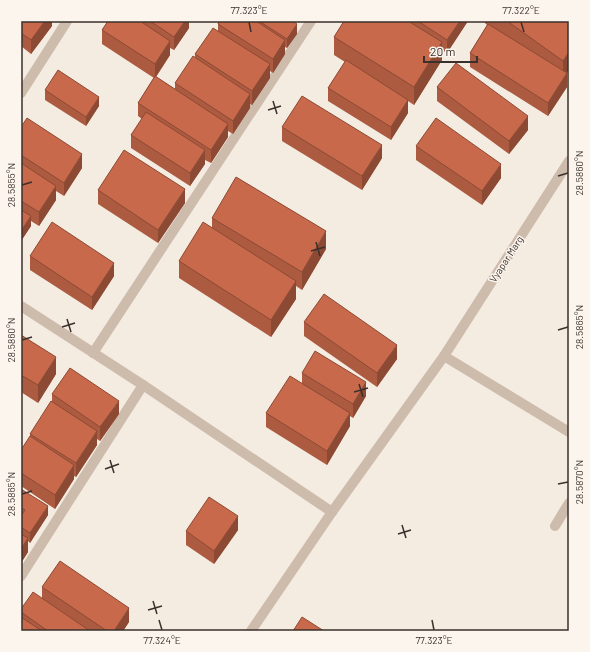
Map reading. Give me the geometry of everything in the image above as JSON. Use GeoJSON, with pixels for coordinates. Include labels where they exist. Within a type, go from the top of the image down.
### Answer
{"type":"FeatureCollection","features":[{"type":"Feature","properties":{"kind":"street"},"geometry":{"type":"LineString","coordinates":[[21,93],[67,21]]}},
{"type":"Feature","properties":{"kind":"street"},"geometry":{"type":"LineString","coordinates":[[93,353],[311,21]]}},
{"type":"Feature","properties":{"kind":"street","name":"Vyapar Marg"},"geometry":{"type":"LineString","coordinates":[[251,631],[332,512],[444,356],[569,161]]}},
{"type":"Feature","properties":{"kind":"street"},"geometry":{"type":"LineString","coordinates":[[21,306],[144,386],[332,512]]}},
{"type":"Feature","properties":{"kind":"street"},"geometry":{"type":"LineString","coordinates":[[444,356],[569,432]]}},
{"type":"Feature","properties":{"kind":"street"},"geometry":{"type":"LineString","coordinates":[[21,576],[144,386]]}},
{"type":"Feature","properties":{"kind":"street"},"geometry":{"type":"LineString","coordinates":[[555,526],[569,503]]}},
{"type":"Feature","properties":{"kind":"building"},"geometry":{"type":"Polygon","coordinates":[[[21,21],[45,21],[31,40],[21,33],[21,21]]]}},
{"type":"Feature","properties":{"kind":"building"},"geometry":{"type":"Polygon","coordinates":[[[108,21],[140,21],[170,41],[155,64],[102,30],[108,21]]]}},
{"type":"Feature","properties":{"kind":"building"},"geometry":{"type":"Polygon","coordinates":[[[150,21],[185,21],[174,37],[150,21]]]}},
{"type":"Feature","properties":{"kind":"building"},"geometry":{"type":"Polygon","coordinates":[[[219,21],[256,21],[285,40],[273,59],[218,24],[219,21]]]}},
{"type":"Feature","properties":{"kind":"building"},"geometry":{"type":"Polygon","coordinates":[[[259,21],[292,21],[297,24],[287,39],[259,21]]]}},
{"type":"Feature","properties":{"kind":"building"},"geometry":{"type":"Polygon","coordinates":[[[344,21],[408,21],[442,42],[414,87],[334,37],[344,21]]]}},
{"type":"Feature","properties":{"kind":"building"},"geometry":{"type":"Polygon","coordinates":[[[418,21],[460,21],[447,40],[418,21]]]}},
{"type":"Feature","properties":{"kind":"building"},"geometry":{"type":"Polygon","coordinates":[[[507,21],[569,21],[569,52],[563,61],[507,21]]]}},
{"type":"Feature","properties":{"kind":"building"},"geometry":{"type":"Polygon","coordinates":[[[488,24],[567,73],[548,103],[470,53],[488,24]]]}},
{"type":"Feature","properties":{"kind":"building"},"geometry":{"type":"Polygon","coordinates":[[[213,28],[270,64],[252,91],[195,54],[213,28]]]}},
{"type":"Feature","properties":{"kind":"building"},"geometry":{"type":"Polygon","coordinates":[[[193,56],[250,94],[233,121],[175,83],[193,56]]]}},
{"type":"Feature","properties":{"kind":"building"},"geometry":{"type":"Polygon","coordinates":[[[346,60],[408,100],[391,127],[328,88],[346,60]]]}},
{"type":"Feature","properties":{"kind":"building"},"geometry":{"type":"Polygon","coordinates":[[[456,63],[528,116],[509,141],[437,87],[456,63]]]}},
{"type":"Feature","properties":{"kind":"building"},"geometry":{"type":"Polygon","coordinates":[[[58,70],[99,97],[86,117],[45,90],[58,70]]]}},
{"type":"Feature","properties":{"kind":"building"},"geometry":{"type":"Polygon","coordinates":[[[155,76],[228,124],[211,150],[138,103],[155,76]]]}},
{"type":"Feature","properties":{"kind":"building"},"geometry":{"type":"Polygon","coordinates":[[[302,96],[382,145],[362,176],[282,127],[302,96]]]}},
{"type":"Feature","properties":{"kind":"building"},"geometry":{"type":"Polygon","coordinates":[[[146,112],[205,150],[190,173],[131,135],[146,112]]]}},
{"type":"Feature","properties":{"kind":"building"},"geometry":{"type":"Polygon","coordinates":[[[27,118],[82,154],[64,183],[21,155],[21,127],[27,118]]]}},
{"type":"Feature","properties":{"kind":"building"},"geometry":{"type":"Polygon","coordinates":[[[436,118],[501,164],[482,191],[416,146],[436,118]]]}},
{"type":"Feature","properties":{"kind":"building"},"geometry":{"type":"Polygon","coordinates":[[[124,150],[185,189],[158,230],[98,190],[124,150]]]}},
{"type":"Feature","properties":{"kind":"building"},"geometry":{"type":"Polygon","coordinates":[[[21,163],[56,186],[39,212],[21,201],[21,163]]]}},
{"type":"Feature","properties":{"kind":"building"},"geometry":{"type":"Polygon","coordinates":[[[236,177],[326,231],[302,272],[212,218],[236,177]]]}},
{"type":"Feature","properties":{"kind":"building"},"geometry":{"type":"Polygon","coordinates":[[[21,210],[31,216],[21,231],[21,210]]]}},
{"type":"Feature","properties":{"kind":"building"},"geometry":{"type":"Polygon","coordinates":[[[52,222],[114,263],[92,297],[30,256],[52,222]]]}},
{"type":"Feature","properties":{"kind":"building"},"geometry":{"type":"Polygon","coordinates":[[[203,222],[296,281],[271,320],[179,261],[203,222]]]}},
{"type":"Feature","properties":{"kind":"building"},"geometry":{"type":"Polygon","coordinates":[[[324,294],[397,345],[377,373],[304,322],[324,294]]]}},
{"type":"Feature","properties":{"kind":"building"},"geometry":{"type":"Polygon","coordinates":[[[21,335],[56,357],[38,385],[21,375],[21,335]]]}},
{"type":"Feature","properties":{"kind":"building"},"geometry":{"type":"Polygon","coordinates":[[[315,351],[366,382],[353,404],[302,373],[315,351]]]}},
{"type":"Feature","properties":{"kind":"building"},"geometry":{"type":"Polygon","coordinates":[[[70,368],[119,401],[100,427],[52,394],[70,368]]]}},
{"type":"Feature","properties":{"kind":"building"},"geometry":{"type":"Polygon","coordinates":[[[290,376],[350,413],[327,451],[266,413],[290,376]]]}},
{"type":"Feature","properties":{"kind":"building"},"geometry":{"type":"Polygon","coordinates":[[[51,401],[97,431],[76,463],[30,434],[51,401]]]}},
{"type":"Feature","properties":{"kind":"building"},"geometry":{"type":"Polygon","coordinates":[[[30,436],[74,465],[55,495],[21,473],[21,450],[30,436]]]}},
{"type":"Feature","properties":{"kind":"building"},"geometry":{"type":"Polygon","coordinates":[[[21,489],[48,506],[30,533],[21,527],[21,516],[25,510],[21,507],[21,489]]]}},
{"type":"Feature","properties":{"kind":"building"},"geometry":{"type":"Polygon","coordinates":[[[209,497],[238,516],[214,551],[186,531],[209,497]]]}},
{"type":"Feature","properties":{"kind":"building"},"geometry":{"type":"Polygon","coordinates":[[[21,534],[28,538],[21,549],[21,534]]]}},
{"type":"Feature","properties":{"kind":"building"},"geometry":{"type":"Polygon","coordinates":[[[60,561],[129,608],[114,631],[107,631],[42,587],[60,561]]]}},
{"type":"Feature","properties":{"kind":"building"},"geometry":{"type":"Polygon","coordinates":[[[33,592],[90,631],[48,631],[21,612],[21,609],[33,592]]]}},
{"type":"Feature","properties":{"kind":"building"},"geometry":{"type":"Polygon","coordinates":[[[21,617],[42,631],[21,631],[21,617]]]}},
{"type":"Feature","properties":{"kind":"building"},"geometry":{"type":"Polygon","coordinates":[[[302,617],[324,631],[293,631],[302,617]]]}}]}
